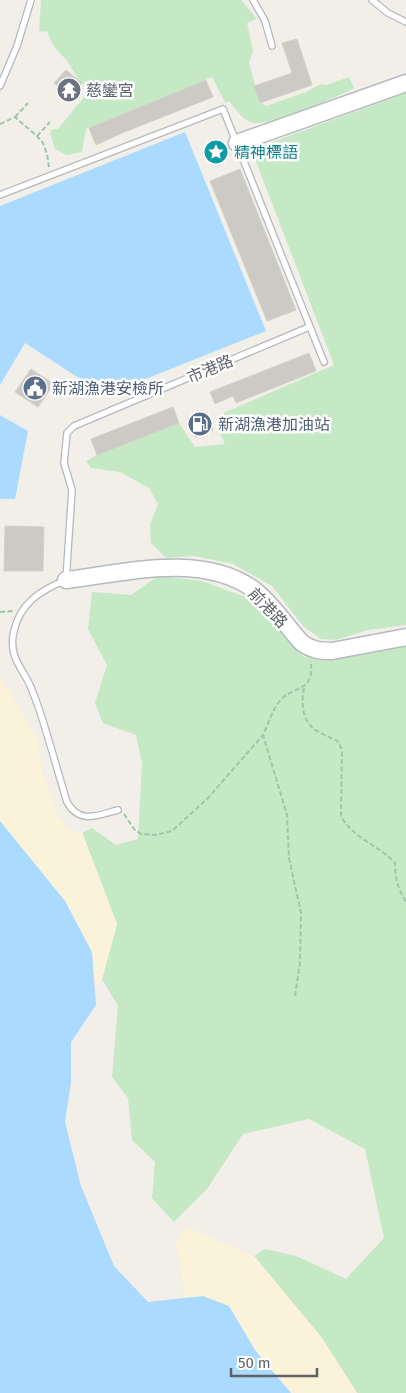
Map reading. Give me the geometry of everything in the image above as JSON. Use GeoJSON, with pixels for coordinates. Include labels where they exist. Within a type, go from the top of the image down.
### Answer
{"type":"FeatureCollection","features":[{"type":"Feature","properties":{"kind":"street"},"geometry":{"type":"LineString","coordinates":[[237,143],[406,83]]}},
{"type":"Feature","properties":{"kind":"street","name":"前港路"},"geometry":{"type":"LineString","coordinates":[[66,580],[168,567],[186,568],[224,576],[240,582],[258,594],[302,643],[310,649]]}},
{"type":"Feature","properties":{"kind":"street"},"geometry":{"type":"LineString","coordinates":[[310,649],[332,651],[406,637]]}},
{"type":"Feature","properties":{"kind":"lane"},"geometry":{"type":"LineString","coordinates":[[0,86],[17,46],[31,0]]}},
{"type":"Feature","properties":{"kind":"lane"},"geometry":{"type":"LineString","coordinates":[[253,0],[265,21],[272,46]]}},
{"type":"Feature","properties":{"kind":"lane"},"geometry":{"type":"LineString","coordinates":[[372,0],[388,13],[406,22]]}},
{"type":"Feature","properties":{"kind":"lane"},"geometry":{"type":"LineString","coordinates":[[0,195],[223,109],[324,362]]}},
{"type":"Feature","properties":{"kind":"lane","name":"市港路"},"geometry":{"type":"LineString","coordinates":[[66,580],[72,490],[64,463],[69,430],[74,426],[310,327]]}},
{"type":"Feature","properties":{"kind":"lane"},"geometry":{"type":"LineString","coordinates":[[66,580],[41,592],[20,611],[12,637],[13,652],[34,695],[67,802],[71,808],[86,817],[95,817],[118,810]]}},
{"type":"Feature","properties":{"kind":"path"},"geometry":{"type":"LineString","coordinates":[[0,124],[15,117],[28,103]]}},
{"type":"Feature","properties":{"kind":"path"},"geometry":{"type":"LineString","coordinates":[[15,117],[37,136],[46,148],[47,163],[51,175]]}},
{"type":"Feature","properties":{"kind":"path"},"geometry":{"type":"LineString","coordinates":[[37,136],[50,122]]}},
{"type":"Feature","properties":{"kind":"path"},"geometry":{"type":"LineString","coordinates":[[0,612],[20,611]]}},
{"type":"Feature","properties":{"kind":"path"},"geometry":{"type":"LineString","coordinates":[[310,649],[312,672],[304,688],[303,712],[309,724],[316,731],[339,742],[342,751],[341,816],[345,825],[388,854],[395,863],[399,892],[406,902]]}},
{"type":"Feature","properties":{"kind":"path"},"geometry":{"type":"LineString","coordinates":[[118,810],[123,812],[134,828],[141,834],[155,835],[172,831],[208,798],[264,735],[279,702],[290,694],[304,688]]}},
{"type":"Feature","properties":{"kind":"path"},"geometry":{"type":"LineString","coordinates":[[264,735],[287,815],[289,858],[301,914],[300,962],[295,996]]}},
{"type":"Feature","properties":{"kind":"green space"},"geometry":{"type":"Polygon","coordinates":[[[41,0],[241,0],[257,19],[247,23],[253,51],[249,63],[260,103],[266,106],[306,92],[321,84],[327,85],[349,77],[354,88],[289,116],[257,123],[248,121],[238,113],[230,102],[225,102],[212,77],[86,129],[82,152],[67,155],[55,149],[50,133],[53,129],[58,129],[89,91],[53,45],[47,31],[39,32],[41,0]]]}},
{"type":"Feature","properties":{"kind":"green space"},"geometry":{"type":"Polygon","coordinates":[[[406,93],[406,625],[368,630],[336,640],[321,639],[303,626],[272,586],[233,564],[194,556],[166,558],[151,543],[150,525],[158,504],[149,488],[120,472],[91,468],[86,461],[179,423],[195,447],[225,444],[219,431],[217,416],[334,365],[254,156],[267,144],[406,93]]]}},
{"type":"Feature","properties":{"kind":"green space"},"geometry":{"type":"Polygon","coordinates":[[[158,576],[202,581],[248,598],[304,657],[343,656],[406,643],[406,1393],[357,1393],[322,1338],[254,1256],[265,1249],[296,1256],[346,1279],[384,1238],[365,1149],[309,1119],[243,1134],[207,1189],[174,1222],[152,1198],[155,1162],[132,1140],[128,1098],[112,1077],[118,1006],[102,979],[117,924],[82,833],[92,828],[116,845],[138,839],[142,764],[136,735],[103,723],[95,703],[107,665],[88,629],[92,592],[131,595],[158,576]]]}},
{"type":"Feature","properties":{"kind":"sand"},"geometry":{"type":"Polygon","coordinates":[[[0,676],[37,738],[42,771],[58,815],[70,830],[82,832],[117,924],[102,979],[94,986],[92,952],[65,901],[0,821],[0,676]]]}},
{"type":"Feature","properties":{"kind":"sand"},"geometry":{"type":"Polygon","coordinates":[[[186,1227],[254,1256],[322,1338],[357,1393],[245,1393],[192,1337],[176,1243],[186,1227]]]}},
{"type":"Feature","properties":{"kind":"water"},"geometry":{"type":"Polygon","coordinates":[[[185,132],[266,331],[105,395],[25,343],[0,385],[0,206],[185,132]]]}},
{"type":"Feature","properties":{"kind":"water"},"geometry":{"type":"Polygon","coordinates":[[[0,415],[28,431],[15,499],[0,499],[0,415]]]}},
{"type":"Feature","properties":{"kind":"water"},"geometry":{"type":"Polygon","coordinates":[[[0,821],[65,901],[92,952],[96,1005],[71,1042],[71,1082],[65,1122],[81,1186],[114,1266],[148,1302],[203,1296],[229,1306],[255,1350],[291,1393],[0,1393],[0,821]]]}},
{"type":"Feature","properties":{"kind":"building"},"geometry":{"type":"Polygon","coordinates":[[[297,39],[312,85],[260,103],[254,86],[292,73],[282,43],[297,39]]]}},
{"type":"Feature","properties":{"kind":"building","name":"慈鑾宮"},"geometry":{"type":"Polygon","coordinates":[[[66,70],[82,83],[70,97],[54,83],[66,70]]]}},
{"type":"Feature","properties":{"kind":"building"},"geometry":{"type":"Polygon","coordinates":[[[206,80],[213,97],[96,145],[89,128],[206,80]]]}},
{"type":"Feature","properties":{"kind":"building"},"geometry":{"type":"Polygon","coordinates":[[[240,169],[296,310],[267,321],[210,181],[240,169]]]}},
{"type":"Feature","properties":{"kind":"building"},"geometry":{"type":"Polygon","coordinates":[[[309,353],[316,371],[236,403],[233,396],[215,404],[210,392],[309,353]]]}},
{"type":"Feature","properties":{"kind":"building","name":"新湖漁港安檢所"},"geometry":{"type":"Polygon","coordinates":[[[31,369],[54,384],[38,407],[15,392],[31,369]]]}},
{"type":"Feature","properties":{"kind":"building"},"geometry":{"type":"Polygon","coordinates":[[[173,407],[179,423],[97,455],[91,439],[173,407]]]}},
{"type":"Feature","properties":{"kind":"building","name":"新湖漁港加油站"},"geometry":{"type":"Polygon","coordinates":[[[206,412],[213,430],[195,437],[188,418],[206,412]]]}},
{"type":"Feature","properties":{"kind":"building"},"geometry":{"type":"Polygon","coordinates":[[[5,526],[44,527],[43,571],[4,571],[5,526]]]}},
{"type":"Feature","properties":{"kind":"place","name":"慈鑾宮"},"geometry":{"type":"Point","coordinates":[69,90]}},
{"type":"Feature","properties":{"kind":"place","name":"精神標語"},"geometry":{"type":"Point","coordinates":[216,152]}},
{"type":"Feature","properties":{"kind":"place","name":"新湖漁港安檢所"},"geometry":{"type":"Point","coordinates":[35,388]}},
{"type":"Feature","properties":{"kind":"place","name":"新湖漁港加油站"},"geometry":{"type":"Point","coordinates":[200,424]}}]}
